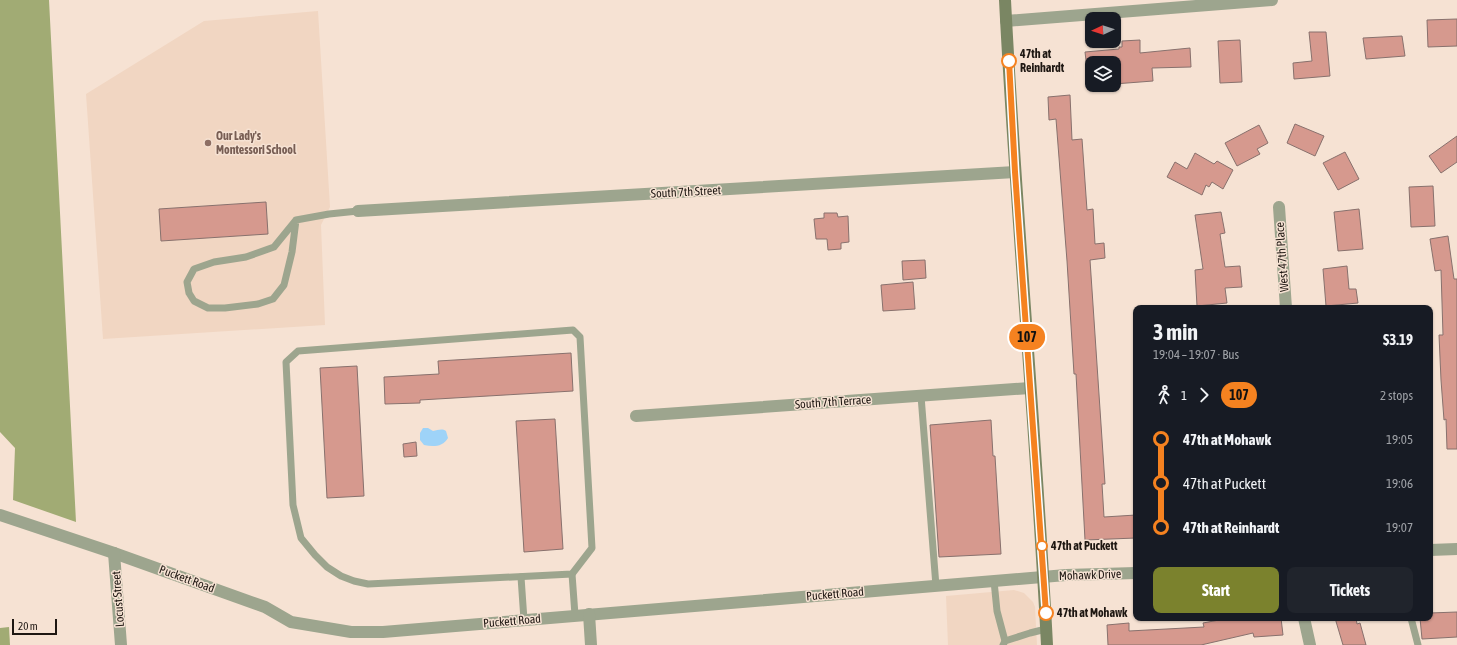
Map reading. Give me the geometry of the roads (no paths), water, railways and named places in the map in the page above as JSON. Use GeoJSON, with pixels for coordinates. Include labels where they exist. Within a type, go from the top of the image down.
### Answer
{"type":"FeatureCollection","features":[{"type":"Feature","properties":{"kind":"street"},"geometry":{"type":"LineString","coordinates":[[1005,0],[1015,172],[1044,577],[1047,645]]}},
{"type":"Feature","properties":{"kind":"street"},"geometry":{"type":"LineString","coordinates":[[1006,21],[1272,0]]}},
{"type":"Feature","properties":{"kind":"street","name":"South 7th Street"},"geometry":{"type":"LineString","coordinates":[[358,211],[1015,172]]}},
{"type":"Feature","properties":{"kind":"street","name":"West 47th Place"},"geometry":{"type":"LineString","coordinates":[[1279,207],[1286,305]]}},
{"type":"Feature","properties":{"kind":"street","name":"South 7th Terrace"},"geometry":{"type":"LineString","coordinates":[[636,416],[1030,388]]}},
{"type":"Feature","properties":{"kind":"street","name":"Puckett Road"},"geometry":{"type":"LineString","coordinates":[[0,515],[114,553],[265,607],[291,622],[352,632],[383,632],[1044,577]]}},
{"type":"Feature","properties":{"kind":"street"},"geometry":{"type":"LineString","coordinates":[[1433,550],[1457,549]]}},
{"type":"Feature","properties":{"kind":"street","name":"Locust Street"},"geometry":{"type":"LineString","coordinates":[[114,553],[121,645]]}},
{"type":"Feature","properties":{"kind":"street","name":"Mohawk Drive"},"geometry":{"type":"LineString","coordinates":[[1044,577],[1133,573]]}},
{"type":"Feature","properties":{"kind":"street"},"geometry":{"type":"LineString","coordinates":[[589,614],[591,645]]}},
{"type":"Feature","properties":{"kind":"street"},"geometry":{"type":"LineString","coordinates":[[1305,621],[1310,645]]}},
{"type":"Feature","properties":{"kind":"lane"},"geometry":{"type":"LineString","coordinates":[[296,220],[292,252],[284,285],[273,299],[258,304],[224,308],[208,308],[194,302],[189,293],[187,282],[194,269],[214,262],[246,256],[274,247],[296,220],[358,211]]}},
{"type":"Feature","properties":{"kind":"lane"},"geometry":{"type":"LineString","coordinates":[[572,574],[368,584],[354,582],[327,567],[315,555],[302,538],[293,505],[286,362],[298,351],[573,330],[580,337],[592,548],[572,574],[575,615]]}},
{"type":"Feature","properties":{"kind":"lane"},"geometry":{"type":"LineString","coordinates":[[921,396],[936,586]]}},
{"type":"Feature","properties":{"kind":"lane"},"geometry":{"type":"LineString","coordinates":[[521,576],[524,620]]}},
{"type":"Feature","properties":{"kind":"lane"},"geometry":{"type":"LineString","coordinates":[[994,581],[997,611],[1004,643],[1030,633],[1046,629]]}},
{"type":"Feature","properties":{"kind":"lane"},"geometry":{"type":"LineString","coordinates":[[1412,621],[1418,645]]}},
{"type":"Feature","properties":{"kind":"water"},"geometry":{"type":"Polygon","coordinates":[[[423,428],[428,428],[433,431],[444,430],[446,431],[448,438],[438,446],[424,445],[420,440],[420,433],[423,428]]]}},
{"type":"Feature","properties":{"kind":"place","name":"47th at Reinhardt"},"geometry":{"type":"Point","coordinates":[1009,61]}},
{"type":"Feature","properties":{"kind":"place","name":"Our Lady's Montessori School"},"geometry":{"type":"Point","coordinates":[208,143]}},
{"type":"Feature","properties":{"kind":"place","name":"47th at Puckett"},"geometry":{"type":"Point","coordinates":[1042,546]}},
{"type":"Feature","properties":{"kind":"place","name":"47th at Mohawk"},"geometry":{"type":"Point","coordinates":[1046,613]}}]}
